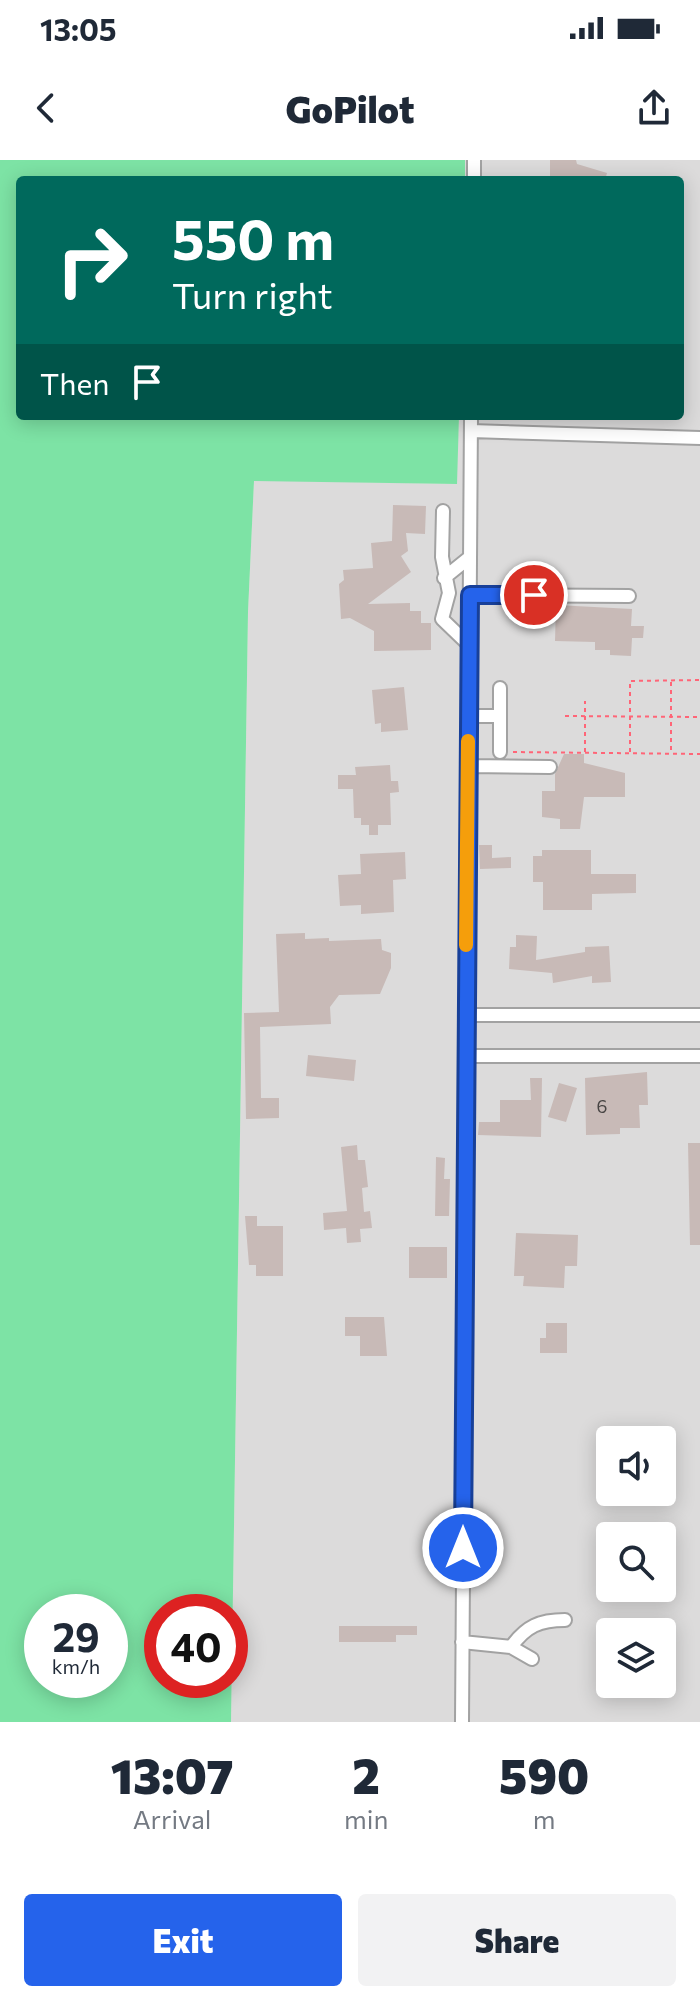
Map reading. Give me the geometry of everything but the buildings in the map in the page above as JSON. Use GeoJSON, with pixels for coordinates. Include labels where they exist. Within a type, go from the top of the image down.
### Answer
{"type":"FeatureCollection","features":[{"type":"Feature","properties":{"kind":"street"},"geometry":{"type":"LineString","coordinates":[[462,1722],[471,420]]}},
{"type":"Feature","properties":{"kind":"street"},"geometry":{"type":"LineString","coordinates":[[471,431],[700,438]]}},
{"type":"Feature","properties":{"kind":"street"},"geometry":{"type":"LineString","coordinates":[[443,511],[444,578],[449,593],[442,619],[469,645]]}},
{"type":"Feature","properties":{"kind":"street"},"geometry":{"type":"LineString","coordinates":[[444,578],[470,557]]}},
{"type":"Feature","properties":{"kind":"street"},"geometry":{"type":"LineString","coordinates":[[470,595],[629,596]]}},
{"type":"Feature","properties":{"kind":"street"},"geometry":{"type":"LineString","coordinates":[[500,688],[500,752]]}},
{"type":"Feature","properties":{"kind":"street"},"geometry":{"type":"LineString","coordinates":[[468,716],[500,716]]}},
{"type":"Feature","properties":{"kind":"street"},"geometry":{"type":"LineString","coordinates":[[468,766],[550,767]]}},
{"type":"Feature","properties":{"kind":"street"},"geometry":{"type":"LineString","coordinates":[[465,1015],[700,1015]]}},
{"type":"Feature","properties":{"kind":"street"},"geometry":{"type":"LineString","coordinates":[[467,1056],[700,1056]]}},
{"type":"Feature","properties":{"kind":"street"},"geometry":{"type":"LineString","coordinates":[[511,1647],[522,1632],[537,1622],[565,1620]]}},
{"type":"Feature","properties":{"kind":"street"},"geometry":{"type":"LineString","coordinates":[[462,1642],[511,1647],[532,1659]]}},
{"type":"Feature","properties":{"kind":"path"},"geometry":{"type":"LineString","coordinates":[[630,754],[630,681],[700,680]]}},
{"type":"Feature","properties":{"kind":"path"},"geometry":{"type":"LineString","coordinates":[[671,681],[671,754]]}},
{"type":"Feature","properties":{"kind":"path"},"geometry":{"type":"LineString","coordinates":[[585,701],[585,753]]}},
{"type":"Feature","properties":{"kind":"path"},"geometry":{"type":"LineString","coordinates":[[565,716],[700,717]]}},
{"type":"Feature","properties":{"kind":"path"},"geometry":{"type":"LineString","coordinates":[[500,752],[700,754]]}},
{"type":"Feature","properties":{"kind":"shaded area"},"geometry":{"type":"Polygon","coordinates":[[[465,160],[700,160],[700,1722],[231,1722],[231,1698],[248,1698],[248,1594],[233,1594],[248,612],[254,480],[456,484],[459,420],[684,420],[684,176],[465,176],[465,160]]]}},
{"type":"Feature","properties":{"kind":"green space"},"geometry":{"type":"Polygon","coordinates":[[[0,160],[465,160],[465,176],[16,176],[16,420],[459,420],[457,484],[254,481],[248,612],[233,1594],[144,1594],[144,1698],[231,1698],[231,1722],[0,1722],[0,160]]]}},
{"type":"Feature","properties":{"kind":"slow traffic"},"geometry":{"type":"LineString","coordinates":[[466,945],[468,741]]}},
{"type":"Feature","properties":{"kind":"route"},"geometry":{"type":"LineString","coordinates":[[463,1548],[470,595],[534,595]]}}]}
